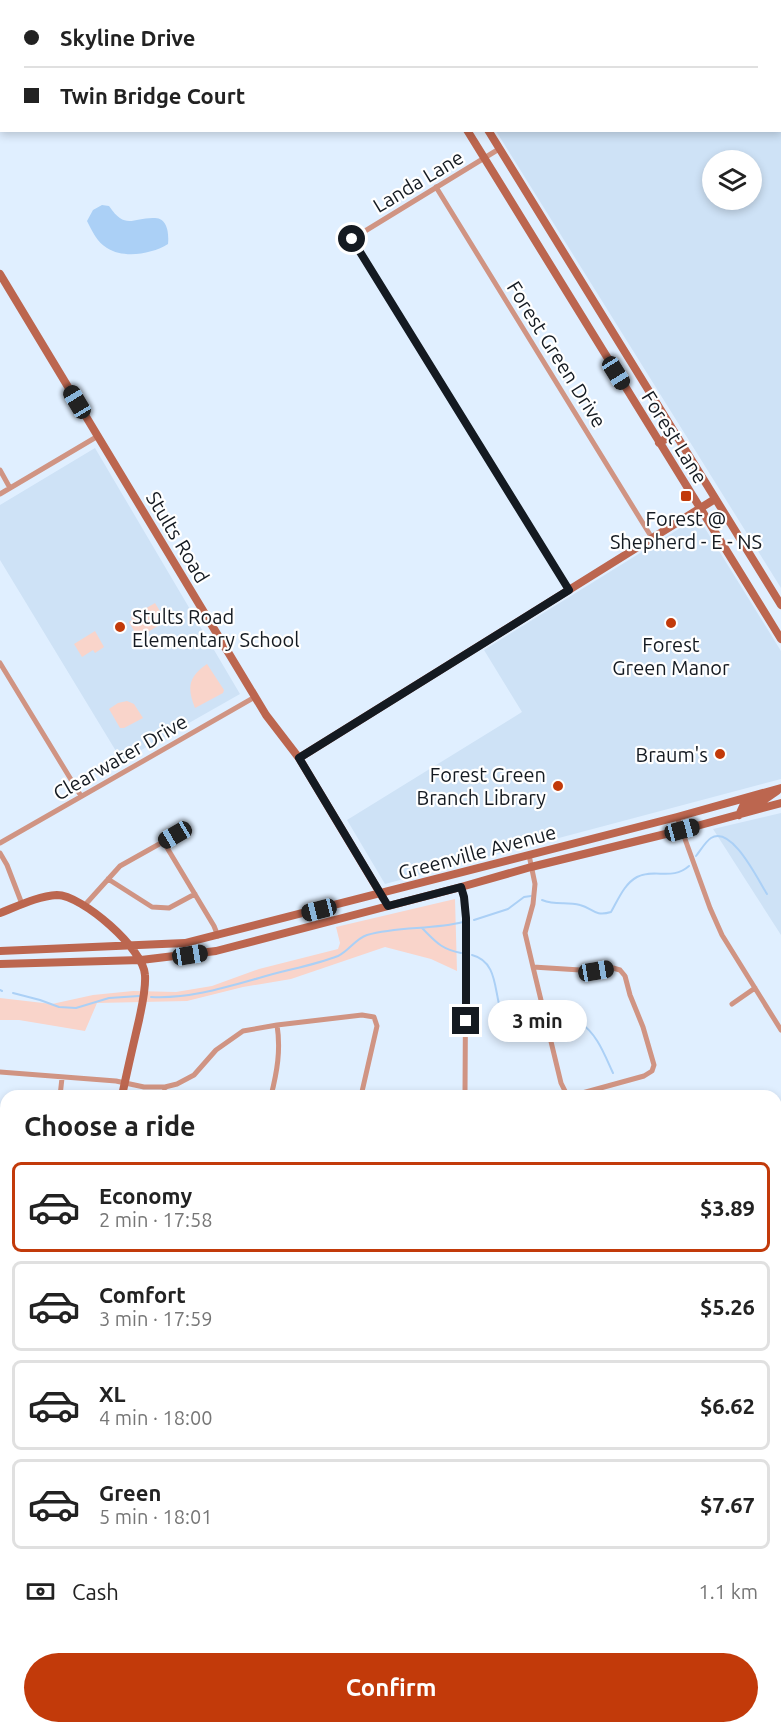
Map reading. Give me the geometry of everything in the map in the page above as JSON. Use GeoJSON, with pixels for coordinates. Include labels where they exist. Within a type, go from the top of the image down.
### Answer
{"type":"FeatureCollection","features":[{"type":"Feature","properties":{"kind":"main road","name":"Forest Lane"},"geometry":{"type":"LineString","coordinates":[[468,132],[781,639]]}},
{"type":"Feature","properties":{"kind":"main road","name":"Forest Lane"},"geometry":{"type":"LineString","coordinates":[[489,132],[779,603]]}},
{"type":"Feature","properties":{"kind":"main road"},"geometry":{"type":"LineString","coordinates":[[542,253],[557,243]]}},
{"type":"Feature","properties":{"kind":"main road","name":"Stults Road"},"geometry":{"type":"LineString","coordinates":[[0,274],[255,697],[299,758],[388,906]]}},
{"type":"Feature","properties":{"kind":"main road"},"geometry":{"type":"LineString","coordinates":[[659,443],[675,434]]}},
{"type":"Feature","properties":{"kind":"main road"},"geometry":{"type":"LineString","coordinates":[[299,758],[715,500]]}},
{"type":"Feature","properties":{"kind":"main road"},"geometry":{"type":"LineString","coordinates":[[763,610],[779,603]]}},
{"type":"Feature","properties":{"kind":"main road"},"geometry":{"type":"LineString","coordinates":[[739,815],[743,806],[770,797],[780,789]]}},
{"type":"Feature","properties":{"kind":"main road","name":"Greenville Avenue"},"geometry":{"type":"LineString","coordinates":[[0,951],[173,945],[218,936],[780,789]]}},
{"type":"Feature","properties":{"kind":"main road","name":"Greenville Avenue"},"geometry":{"type":"LineString","coordinates":[[0,964],[141,960],[216,951],[781,803]]}},
{"type":"Feature","properties":{"kind":"main road"},"geometry":{"type":"LineString","coordinates":[[0,913],[22,904],[56,895],[66,897],[84,906],[121,935],[141,960],[145,974],[144,995],[123,1090]]}},
{"type":"Feature","properties":{"kind":"street","name":"Landa Lane"},"geometry":{"type":"LineString","coordinates":[[499,149],[352,239],[569,590]]}},
{"type":"Feature","properties":{"kind":"street","name":"Forest Green Drive"},"geometry":{"type":"LineString","coordinates":[[436,187],[652,538]]}},
{"type":"Feature","properties":{"kind":"street"},"geometry":{"type":"LineString","coordinates":[[0,494],[98,436]]}},
{"type":"Feature","properties":{"kind":"street"},"geometry":{"type":"LineString","coordinates":[[0,470],[10,488]]}},
{"type":"Feature","properties":{"kind":"street"},"geometry":{"type":"LineString","coordinates":[[0,663],[81,796]]}},
{"type":"Feature","properties":{"kind":"street","name":"Clearwater Drive"},"geometry":{"type":"LineString","coordinates":[[0,843],[255,697]]}},
{"type":"Feature","properties":{"kind":"street"},"geometry":{"type":"LineString","coordinates":[[677,817],[722,934],[781,1030]]}},
{"type":"Feature","properties":{"kind":"street"},"geometry":{"type":"LineString","coordinates":[[84,906],[120,866],[186,829]]}},
{"type":"Feature","properties":{"kind":"street"},"geometry":{"type":"LineString","coordinates":[[164,841],[218,936]]}},
{"type":"Feature","properties":{"kind":"street"},"geometry":{"type":"LineString","coordinates":[[0,853],[22,904]]}},
{"type":"Feature","properties":{"kind":"street"},"geometry":{"type":"LineString","coordinates":[[529,855],[535,891],[525,933],[564,1090]]}},
{"type":"Feature","properties":{"kind":"street"},"geometry":{"type":"LineString","coordinates":[[108,879],[152,907],[169,908],[195,894]]}},
{"type":"Feature","properties":{"kind":"street"},"geometry":{"type":"LineString","coordinates":[[461,887],[466,918],[465,1090]]}},
{"type":"Feature","properties":{"kind":"street"},"geometry":{"type":"LineString","coordinates":[[533,967],[596,971],[613,968],[620,970],[625,976],[644,1027],[654,1065],[652,1071],[644,1076],[593,1090]]}},
{"type":"Feature","properties":{"kind":"street"},"geometry":{"type":"LineString","coordinates":[[732,1004],[755,988]]}},
{"type":"Feature","properties":{"kind":"street"},"geometry":{"type":"LineString","coordinates":[[0,1072],[125,1083],[144,1087],[165,1087],[177,1084],[194,1075],[216,1050],[243,1031],[362,1015],[374,1017],[377,1026],[362,1090]]}},
{"type":"Feature","properties":{"kind":"street"},"geometry":{"type":"LineString","coordinates":[[272,1090],[279,1058],[277,1025]]}},
{"type":"Feature","properties":{"kind":"street"},"geometry":{"type":"LineString","coordinates":[[61,1090],[62,1078]]}},
{"type":"Feature","properties":{"kind":"shaded area"},"geometry":{"type":"Polygon","coordinates":[[[497,132],[781,132],[781,588],[497,132]]]}},
{"type":"Feature","properties":{"kind":"shaded area","name":"Stults Road Elementary School"},"geometry":{"type":"Polygon","coordinates":[[[95,448],[240,694],[122,761],[0,560],[0,505],[95,448]]]}},
{"type":"Feature","properties":{"kind":"shaded area"},"geometry":{"type":"Polygon","coordinates":[[[698,517],[781,651],[781,779],[385,884],[347,820],[522,712],[484,650],[698,517]]]}},
{"type":"Feature","properties":{"kind":"shaded area"},"geometry":{"type":"Polygon","coordinates":[[[155,603],[166,621],[138,638],[129,622],[132,620],[131,617],[155,603]]]}},
{"type":"Feature","properties":{"kind":"shaded area"},"geometry":{"type":"Polygon","coordinates":[[[95,631],[104,647],[95,653],[93,650],[82,657],[74,644],[95,631]]]}},
{"type":"Feature","properties":{"kind":"shaded area"},"geometry":{"type":"Polygon","coordinates":[[[207,664],[224,690],[223,693],[195,708],[190,689],[191,683],[196,674],[207,664]]]}},
{"type":"Feature","properties":{"kind":"shaded area"},"geometry":{"type":"Polygon","coordinates":[[[127,701],[134,704],[143,718],[120,728],[109,709],[118,703],[127,701]]]}},
{"type":"Feature","properties":{"kind":"shaded area"},"geometry":{"type":"Polygon","coordinates":[[[781,813],[781,935],[713,829],[781,813]]]}},
{"type":"Feature","properties":{"kind":"shaded area"},"geometry":{"type":"Polygon","coordinates":[[[455,899],[457,971],[431,959],[385,947],[291,979],[243,987],[187,1001],[97,1003],[85,1031],[19,1020],[0,1020],[0,998],[52,1004],[93,995],[133,991],[176,992],[212,986],[259,969],[338,949],[340,943],[336,927],[455,899]]]}},
{"type":"Feature","properties":{"kind":"water"},"geometry":{"type":"Polygon","coordinates":[[[102,205],[109,206],[125,221],[155,218],[163,221],[167,228],[168,244],[138,254],[121,253],[103,246],[87,221],[93,210],[102,205]]]}},
{"type":"Feature","properties":{"kind":"waterway"},"geometry":{"type":"LineString","coordinates":[[696,856],[711,838],[719,836],[727,839],[744,856],[767,894]]}},
{"type":"Feature","properties":{"kind":"waterway"},"geometry":{"type":"LineString","coordinates":[[542,900],[580,905],[594,912],[611,912],[625,888],[637,877],[676,873],[689,866]]}},
{"type":"Feature","properties":{"kind":"waterway"},"geometry":{"type":"LineString","coordinates":[[474,920],[508,909],[524,897],[531,896]]}},
{"type":"Feature","properties":{"kind":"waterway"},"geometry":{"type":"LineString","coordinates":[[151,997],[206,992],[318,963],[342,954],[359,939],[379,932],[463,922]]}},
{"type":"Feature","properties":{"kind":"waterway"},"geometry":{"type":"LineString","coordinates":[[422,928],[444,947],[461,953]]}},
{"type":"Feature","properties":{"kind":"waterway"},"geometry":{"type":"LineString","coordinates":[[472,955],[482,959],[488,966],[502,1014],[507,1022]]}},
{"type":"Feature","properties":{"kind":"waterway"},"geometry":{"type":"LineString","coordinates":[[13,993],[59,1007],[76,1008],[109,998],[139,996]]}},
{"type":"Feature","properties":{"kind":"waterway"},"geometry":{"type":"LineString","coordinates":[[560,1019],[578,1022],[586,1027],[600,1045],[613,1073]]}},
{"type":"Feature","properties":{"kind":"place","name":"Forest @ Shepherd - E - NS"},"geometry":{"type":"Point","coordinates":[686,496]}},
{"type":"Feature","properties":{"kind":"place","name":"Forest Green Manor"},"geometry":{"type":"Point","coordinates":[671,623]}},
{"type":"Feature","properties":{"kind":"place","name":"Stults Road Elementary School"},"geometry":{"type":"Point","coordinates":[120,627]}},
{"type":"Feature","properties":{"kind":"place","name":"Braum's"},"geometry":{"type":"Point","coordinates":[720,754]}},
{"type":"Feature","properties":{"kind":"place","name":"Forest Green Branch Library"},"geometry":{"type":"Point","coordinates":[558,786]}},
{"type":"Feature","properties":{"kind":"route"},"geometry":{"type":"LineString","coordinates":[[352,239],[569,590],[299,758],[388,906],[461,887],[466,918],[466,1021]]}}]}
